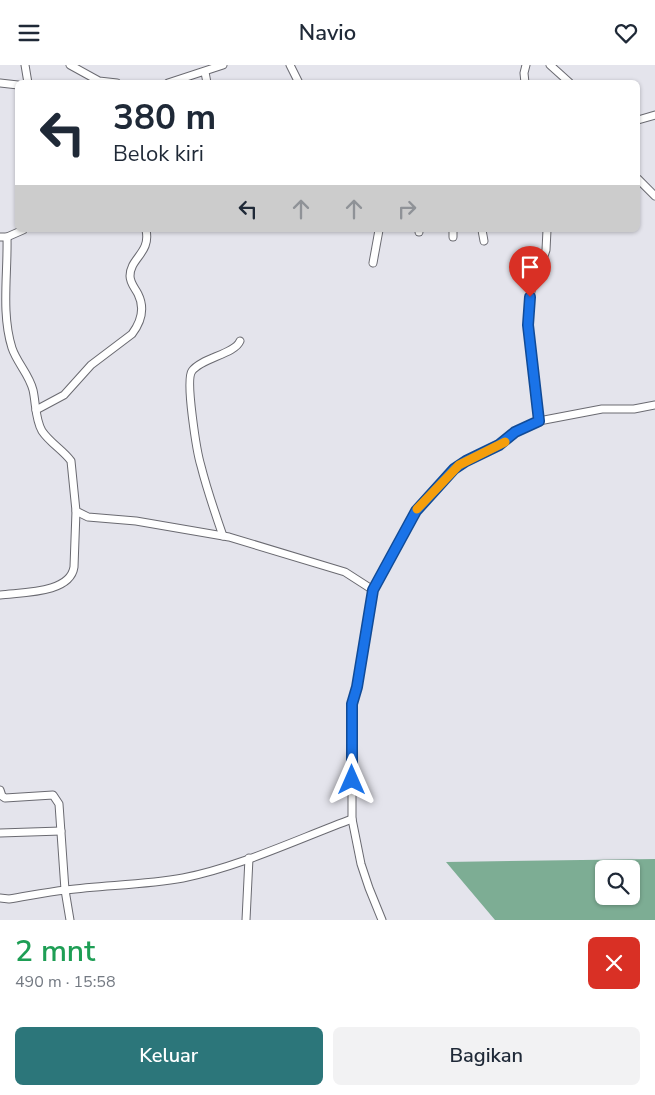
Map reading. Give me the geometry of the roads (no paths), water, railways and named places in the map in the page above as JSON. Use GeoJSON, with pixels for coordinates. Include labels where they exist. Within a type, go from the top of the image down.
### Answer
{"type":"FeatureCollection","features":[{"type":"Feature","properties":{"kind":"street"},"geometry":{"type":"LineString","coordinates":[[25,65],[28,80]]}},
{"type":"Feature","properties":{"kind":"street"},"geometry":{"type":"LineString","coordinates":[[70,65],[97,80]]}},
{"type":"Feature","properties":{"kind":"street"},"geometry":{"type":"LineString","coordinates":[[178,80],[223,65]]}},
{"type":"Feature","properties":{"kind":"street"},"geometry":{"type":"LineString","coordinates":[[290,65],[298,80]]}},
{"type":"Feature","properties":{"kind":"street"},"geometry":{"type":"LineString","coordinates":[[525,80],[526,65]]}},
{"type":"Feature","properties":{"kind":"street"},"geometry":{"type":"LineString","coordinates":[[550,65],[567,80]]}},
{"type":"Feature","properties":{"kind":"street"},"geometry":{"type":"LineString","coordinates":[[204,72],[207,80]]}},
{"type":"Feature","properties":{"kind":"street"},"geometry":{"type":"LineString","coordinates":[[0,83],[15,85]]}},
{"type":"Feature","properties":{"kind":"street"},"geometry":{"type":"LineString","coordinates":[[640,120],[655,115]]}},
{"type":"Feature","properties":{"kind":"street"},"geometry":{"type":"LineString","coordinates":[[640,181],[655,196]]}},
{"type":"Feature","properties":{"kind":"street"},"geometry":{"type":"LineString","coordinates":[[0,595],[48,589],[64,583],[70,578],[74,567],[76,511],[71,461],[43,433],[39,425],[30,383],[13,350],[7,327],[4,237],[18,232]]}},
{"type":"Feature","properties":{"kind":"street"},"geometry":{"type":"LineString","coordinates":[[36,410],[60,398],[91,365],[137,329],[141,319],[142,306],[130,276],[132,268],[146,246],[148,237],[147,232]]}},
{"type":"Feature","properties":{"kind":"street"},"geometry":{"type":"LineString","coordinates":[[373,263],[379,232]]}},
{"type":"Feature","properties":{"kind":"street"},"geometry":{"type":"LineString","coordinates":[[482,232],[484,241]]}},
{"type":"Feature","properties":{"kind":"street"},"geometry":{"type":"LineString","coordinates":[[539,421],[528,325],[534,275],[546,250],[547,232]]}},
{"type":"Feature","properties":{"kind":"street"},"geometry":{"type":"LineString","coordinates":[[224,536],[200,466],[191,405],[190,379],[191,371],[203,362],[236,347],[240,341]]}},
{"type":"Feature","properties":{"kind":"street"},"geometry":{"type":"LineString","coordinates":[[382,920],[364,872],[352,819],[352,704],[357,687],[373,590],[416,511],[454,469],[466,461],[499,445],[515,432],[539,421],[602,409],[634,409],[655,405]]}},
{"type":"Feature","properties":{"kind":"street"},"geometry":{"type":"LineString","coordinates":[[76,511],[88,517],[136,521],[224,536],[345,572],[373,590]]}},
{"type":"Feature","properties":{"kind":"street"},"geometry":{"type":"LineString","coordinates":[[0,789],[2,796],[5,797],[53,795],[56,797],[59,804],[65,889],[70,920]]}},
{"type":"Feature","properties":{"kind":"street"},"geometry":{"type":"LineString","coordinates":[[0,898],[9,899],[65,889],[138,884],[182,878],[208,872],[249,858],[352,819]]}},
{"type":"Feature","properties":{"kind":"street"},"geometry":{"type":"LineString","coordinates":[[0,833],[61,831]]}},
{"type":"Feature","properties":{"kind":"street"},"geometry":{"type":"LineString","coordinates":[[246,920],[249,858]]}}]}
